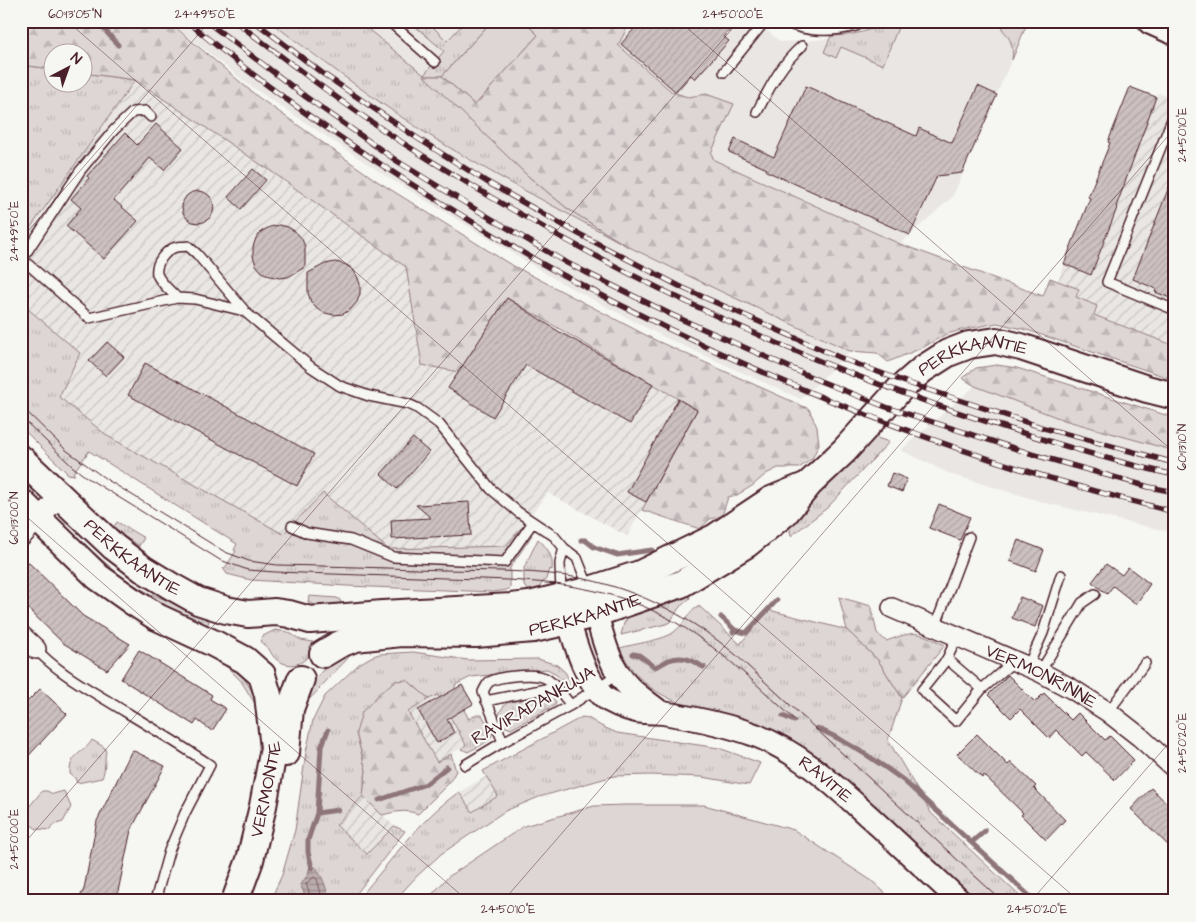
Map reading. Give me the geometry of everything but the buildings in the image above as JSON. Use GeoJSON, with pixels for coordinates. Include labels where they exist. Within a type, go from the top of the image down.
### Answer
{"type":"FeatureCollection","features":[{"type":"Feature","properties":{"kind":"main road","name":"PERKKAANTIE"},"geometry":{"type":"LineString","coordinates":[[310,620],[510,607],[529,605],[561,597],[593,602],[681,584],[747,544],[785,513],[810,483],[844,451],[900,389],[923,369],[948,353],[969,345],[996,341],[1013,345],[1147,389],[1175,396]]}},
{"type":"Feature","properties":{"kind":"main road","name":"PERKKAANTIE"},"geometry":{"type":"LineString","coordinates":[[21,459],[114,548],[143,570],[198,601],[226,610],[248,614],[266,614]]}},
{"type":"Feature","properties":{"kind":"main road","name":"PERKKAANTIE"},"geometry":{"type":"LineString","coordinates":[[30,510],[98,576],[132,602],[164,621],[213,643],[254,667]]}},
{"type":"Feature","properties":{"kind":"main road","name":"PERKKAANTIE"},"geometry":{"type":"LineString","coordinates":[[323,654],[355,638],[401,633],[476,634],[520,631],[569,621],[593,602]]}},
{"type":"Feature","properties":{"kind":"main road"},"geometry":{"type":"LineString","coordinates":[[275,612],[310,620],[320,632],[324,644],[323,654],[316,666],[308,675],[301,679],[286,680],[254,667],[242,647],[244,636],[255,621],[266,614],[275,612]]}},
{"type":"Feature","properties":{"kind":"main road","name":"VERMONTIE"},"geometry":{"type":"LineString","coordinates":[[235,901],[250,860],[274,748],[268,694],[254,667]]}},
{"type":"Feature","properties":{"kind":"main road","name":"VERMONTIE"},"geometry":{"type":"LineString","coordinates":[[251,901],[263,874],[279,816],[290,709],[301,679]]}},
{"type":"Feature","properties":{"kind":"street"},"geometry":{"type":"LineString","coordinates":[[796,21],[804,24],[826,25],[855,21]]}},
{"type":"Feature","properties":{"kind":"street"},"geometry":{"type":"LineString","coordinates":[[21,537],[30,510],[60,496]]}},
{"type":"Feature","properties":{"kind":"street","name":"RAVITIE"},"geometry":{"type":"LineString","coordinates":[[561,597],[577,650],[586,670],[597,688],[607,699],[629,710],[660,712],[738,730],[782,748],[808,764],[833,784],[960,901]]}},
{"type":"Feature","properties":{"kind":"street","name":"RAVITIE"},"geometry":{"type":"LineString","coordinates":[[593,602],[610,658],[618,674],[629,688],[660,712]]}},
{"type":"Feature","properties":{"kind":"street","name":"VERMONRINNE"},"geometry":{"type":"LineString","coordinates":[[892,608],[1027,666],[1072,688],[1108,712],[1175,768]]}},
{"type":"Feature","properties":{"kind":"street"},"geometry":{"type":"LineString","coordinates":[[21,635],[36,649]]}},
{"type":"Feature","properties":{"kind":"lane"},"geometry":{"type":"LineString","coordinates":[[389,21],[436,62]]}},
{"type":"Feature","properties":{"kind":"lane"},"geometry":{"type":"LineString","coordinates":[[724,72],[765,21]]}},
{"type":"Feature","properties":{"kind":"lane"},"geometry":{"type":"LineString","coordinates":[[757,112],[774,78],[791,56],[802,46]]}},
{"type":"Feature","properties":{"kind":"lane"},"geometry":{"type":"LineString","coordinates":[[151,117],[145,112],[133,112],[114,130],[80,171],[22,259],[89,318],[177,298],[195,299],[244,311]]}},
{"type":"Feature","properties":{"kind":"lane"},"geometry":{"type":"LineString","coordinates":[[1175,112],[1107,282],[1175,310]]}},
{"type":"Feature","properties":{"kind":"lane"},"geometry":{"type":"LineString","coordinates":[[177,298],[160,279],[158,264],[165,254],[176,247],[188,246],[197,254],[244,311],[311,367],[340,386],[369,396],[408,404],[439,424],[491,490],[554,536],[564,548],[577,558],[593,602]]}},
{"type":"Feature","properties":{"kind":"lane"},"geometry":{"type":"LineString","coordinates":[[292,526],[306,533],[352,540],[394,557],[505,562],[533,522]]}},
{"type":"Feature","properties":{"kind":"lane"},"geometry":{"type":"LineString","coordinates":[[935,627],[969,537]]}},
{"type":"Feature","properties":{"kind":"lane"},"geometry":{"type":"LineString","coordinates":[[561,597],[560,563],[564,548]]}},
{"type":"Feature","properties":{"kind":"lane"},"geometry":{"type":"LineString","coordinates":[[1027,666],[1043,633],[1061,575]]}},
{"type":"Feature","properties":{"kind":"lane"},"geometry":{"type":"LineString","coordinates":[[957,637],[947,660],[922,690],[956,721],[982,690],[1027,666],[1082,602],[1095,594]]}},
{"type":"Feature","properties":{"kind":"lane"},"geometry":{"type":"LineString","coordinates":[[36,649],[45,660],[90,691],[210,765],[185,813],[169,851],[155,901]]}},
{"type":"Feature","properties":{"kind":"lane"},"geometry":{"type":"LineString","coordinates":[[947,660],[982,690]]}},
{"type":"Feature","properties":{"kind":"lane"},"geometry":{"type":"LineString","coordinates":[[1108,712],[1144,662]]}},
{"type":"Feature","properties":{"kind":"lane"},"geometry":{"type":"LineString","coordinates":[[503,742],[483,692],[486,685],[491,681],[530,674],[539,675],[548,679],[572,705]]}},
{"type":"Feature","properties":{"kind":"lane","name":"RAVIRADANKUJA"},"geometry":{"type":"LineString","coordinates":[[465,765],[572,705],[618,674]]}},
{"type":"Feature","properties":{"kind":"lane"},"geometry":{"type":"LineString","coordinates":[[486,700],[554,687]]}},
{"type":"Feature","properties":{"kind":"shaded area"},"geometry":{"type":"Polygon","coordinates":[[[169,21],[269,21],[329,66],[421,130],[487,170],[627,246],[850,351],[801,399],[664,337],[560,282],[389,178],[249,85],[169,21]]]}},
{"type":"Feature","properties":{"kind":"shaded area"},"geometry":{"type":"Polygon","coordinates":[[[350,21],[523,21],[475,105],[424,76],[368,29],[350,21]]]}},
{"type":"Feature","properties":{"kind":"shaded area"},"geometry":{"type":"Polygon","coordinates":[[[623,21],[756,21],[780,42],[877,34],[898,21],[1028,21],[953,196],[900,244],[714,160],[711,153],[706,94],[688,98],[672,92],[618,45],[626,24],[623,21]]]}},
{"type":"Feature","properties":{"kind":"shaded area"},"geometry":{"type":"Polygon","coordinates":[[[135,80],[275,174],[406,267],[422,365],[459,372],[507,298],[561,332],[697,410],[627,536],[548,493],[506,546],[388,549],[323,493],[283,535],[109,437],[59,397],[80,353],[21,303],[21,241],[135,80]]]}},
{"type":"Feature","properties":{"kind":"shaded area"},"geometry":{"type":"Polygon","coordinates":[[[1130,87],[1156,97],[1158,93],[1175,99],[1175,346],[1093,314],[1058,281],[1130,87]]]}},
{"type":"Feature","properties":{"kind":"shaded area"},"geometry":{"type":"Polygon","coordinates":[[[975,386],[1064,420],[1175,451],[1175,533],[1050,504],[950,474],[901,450],[975,386]]]}},
{"type":"Feature","properties":{"kind":"shaded area"},"geometry":{"type":"Polygon","coordinates":[[[438,695],[466,745],[437,762],[408,711],[438,695]]]}},
{"type":"Feature","properties":{"kind":"shaded area"},"geometry":{"type":"Polygon","coordinates":[[[487,776],[499,796],[472,812],[459,792],[487,776]]]}},
{"type":"Feature","properties":{"kind":"shaded area"},"geometry":{"type":"Polygon","coordinates":[[[363,796],[394,826],[367,854],[336,825],[363,796]]]}},
{"type":"Feature","properties":{"kind":"green space"},"geometry":{"type":"Polygon","coordinates":[[[21,21],[168,21],[258,97],[377,181],[508,263],[657,341],[809,409],[817,427],[819,444],[812,459],[799,468],[778,468],[766,474],[752,486],[737,495],[728,497],[722,516],[710,519],[700,529],[642,510],[697,410],[507,298],[459,372],[422,365],[406,267],[275,174],[135,80],[92,74],[92,42],[42,42],[42,68],[21,65],[21,21]]]}},
{"type":"Feature","properties":{"kind":"green space"},"geometry":{"type":"Polygon","coordinates":[[[269,21],[374,21],[368,29],[424,75],[444,51],[409,21],[427,21],[447,41],[466,21],[492,21],[442,76],[425,76],[528,176],[568,209],[627,246],[497,175],[421,130],[269,21]]]}},
{"type":"Feature","properties":{"kind":"green space"},"geometry":{"type":"Polygon","coordinates":[[[492,21],[523,21],[538,35],[475,105],[442,76],[492,21]]]}},
{"type":"Feature","properties":{"kind":"green space"},"geometry":{"type":"Polygon","coordinates":[[[523,21],[623,21],[626,24],[624,34],[618,45],[672,92],[688,97],[706,94],[734,104],[711,153],[714,160],[900,244],[1043,296],[1050,278],[1079,289],[1076,297],[1097,306],[1094,315],[1175,346],[1175,380],[1027,330],[997,323],[944,335],[924,347],[888,362],[877,353],[850,351],[627,246],[568,209],[528,176],[424,76],[442,76],[475,105],[538,35],[523,21]]]}},
{"type":"Feature","properties":{"kind":"green space"},"geometry":{"type":"Polygon","coordinates":[[[889,21],[916,21],[914,27],[899,25],[883,65],[841,47],[836,58],[824,52],[831,36],[861,32],[876,28],[889,21]]]}},
{"type":"Feature","properties":{"kind":"green space"},"geometry":{"type":"Polygon","coordinates":[[[1005,21],[1028,21],[1012,60],[1013,51],[1011,43],[1002,29],[1005,21]]]}},
{"type":"Feature","properties":{"kind":"green space"},"geometry":{"type":"Polygon","coordinates":[[[21,65],[42,68],[42,92],[92,92],[92,74],[135,80],[21,241],[21,65]]]}},
{"type":"Feature","properties":{"kind":"green space"},"geometry":{"type":"Polygon","coordinates":[[[21,303],[80,353],[59,397],[109,437],[283,534],[323,493],[388,549],[506,546],[521,528],[532,535],[510,568],[510,588],[493,592],[347,586],[251,580],[227,574],[223,568],[225,568],[236,551],[234,550],[237,544],[89,451],[73,473],[75,475],[68,474],[21,427],[21,303]]]}},
{"type":"Feature","properties":{"kind":"green space"},"geometry":{"type":"Polygon","coordinates":[[[997,365],[1017,368],[1175,418],[1175,451],[1064,420],[975,386],[962,378],[976,368],[997,365]]]}},
{"type":"Feature","properties":{"kind":"green space"},"geometry":{"type":"Polygon","coordinates":[[[874,437],[889,442],[827,508],[791,536],[789,525],[799,512],[874,437]]]}},
{"type":"Feature","properties":{"kind":"green space"},"geometry":{"type":"Polygon","coordinates":[[[117,522],[144,538],[139,546],[112,529],[117,522]]]}},
{"type":"Feature","properties":{"kind":"green space"},"geometry":{"type":"Polygon","coordinates":[[[75,536],[130,582],[149,593],[201,615],[209,621],[207,626],[193,622],[122,582],[72,539],[75,536]]]}},
{"type":"Feature","properties":{"kind":"green space"},"geometry":{"type":"Polygon","coordinates":[[[538,539],[549,553],[552,561],[552,570],[549,569],[546,579],[540,586],[541,588],[533,594],[524,586],[524,568],[538,539]]]}},
{"type":"Feature","properties":{"kind":"green space"},"geometry":{"type":"Polygon","coordinates":[[[687,591],[690,598],[679,608],[670,622],[621,635],[624,623],[634,609],[687,591]]]}},
{"type":"Feature","properties":{"kind":"green space"},"geometry":{"type":"Polygon","coordinates":[[[309,596],[337,598],[340,600],[343,608],[329,608],[316,605],[308,602],[309,596]]]}},
{"type":"Feature","properties":{"kind":"green space"},"geometry":{"type":"Polygon","coordinates":[[[839,597],[871,606],[877,633],[886,641],[904,635],[916,634],[945,645],[902,698],[878,660],[847,630],[839,597]]]}},
{"type":"Feature","properties":{"kind":"green space"},"geometry":{"type":"Polygon","coordinates":[[[699,606],[740,644],[769,610],[847,630],[878,660],[902,698],[888,740],[931,813],[1025,901],[973,901],[838,776],[700,710],[674,701],[642,681],[626,661],[620,648],[670,635],[699,606]]]}},
{"type":"Feature","properties":{"kind":"green space"},"geometry":{"type":"Polygon","coordinates":[[[275,630],[288,632],[301,640],[313,642],[310,654],[306,659],[291,665],[275,659],[269,649],[260,641],[263,636],[275,630]]]}},
{"type":"Feature","properties":{"kind":"green space"},"geometry":{"type":"Polygon","coordinates":[[[353,650],[306,702],[311,682],[328,665],[353,650]]]}},
{"type":"Feature","properties":{"kind":"green space"},"geometry":{"type":"Polygon","coordinates":[[[413,652],[468,660],[538,659],[557,665],[565,672],[574,688],[572,689],[547,669],[471,677],[455,685],[455,689],[466,708],[464,710],[469,719],[476,715],[482,715],[493,734],[486,742],[468,752],[461,749],[466,745],[438,695],[429,699],[407,680],[356,733],[366,770],[363,796],[336,825],[367,854],[394,826],[405,831],[357,893],[360,897],[431,815],[459,792],[472,812],[498,796],[483,771],[582,717],[588,718],[617,733],[719,748],[760,763],[749,785],[702,777],[614,776],[539,797],[505,811],[441,854],[394,901],[328,901],[328,896],[310,865],[308,875],[300,885],[304,892],[304,901],[270,901],[282,875],[295,830],[306,752],[313,720],[325,696],[359,664],[371,657],[379,654],[413,652]]]}},
{"type":"Feature","properties":{"kind":"green space"},"geometry":{"type":"Polygon","coordinates":[[[214,658],[238,669],[259,702],[254,702],[241,681],[227,667],[214,658]]]}},
{"type":"Feature","properties":{"kind":"green space"},"geometry":{"type":"Polygon","coordinates":[[[407,680],[429,699],[408,712],[437,762],[451,754],[456,771],[449,783],[418,814],[404,811],[382,815],[363,796],[366,770],[356,733],[362,712],[381,692],[395,681],[407,680]]]}},
{"type":"Feature","properties":{"kind":"green space"},"geometry":{"type":"Polygon","coordinates":[[[543,694],[552,697],[556,702],[555,705],[511,729],[503,726],[499,714],[507,703],[517,698],[543,694]]]}},
{"type":"Feature","properties":{"kind":"green space"},"geometry":{"type":"Polygon","coordinates":[[[92,740],[104,747],[106,751],[102,778],[77,783],[70,774],[70,767],[74,758],[92,740]]]}},
{"type":"Feature","properties":{"kind":"green space"},"geometry":{"type":"Polygon","coordinates":[[[42,791],[53,794],[64,791],[71,807],[63,822],[53,825],[50,830],[37,829],[31,825],[28,816],[29,807],[42,791]]]}},
{"type":"Feature","properties":{"kind":"green space"},"geometry":{"type":"Polygon","coordinates":[[[704,805],[794,830],[872,881],[894,901],[426,901],[448,877],[524,826],[594,806],[704,805]]]}},
{"type":"Feature","properties":{"kind":"water"},"geometry":{"type":"Polygon","coordinates":[[[311,863],[323,880],[328,901],[304,901],[304,892],[300,885],[308,875],[311,863]]]}},
{"type":"Feature","properties":{"kind":"waterway"},"geometry":{"type":"LineString","coordinates":[[97,21],[118,45]]}},
{"type":"Feature","properties":{"kind":"waterway"},"geometry":{"type":"LineString","coordinates":[[581,540],[585,540],[594,547],[617,555],[652,550]]}},
{"type":"Feature","properties":{"kind":"waterway"},"geometry":{"type":"LineString","coordinates":[[733,632],[735,630],[746,633],[777,600]]}},
{"type":"Feature","properties":{"kind":"waterway"},"geometry":{"type":"LineString","coordinates":[[721,617],[735,630]]}},
{"type":"Feature","properties":{"kind":"waterway"},"geometry":{"type":"LineString","coordinates":[[633,654],[639,655],[655,667],[669,660],[679,658],[691,660],[704,667]]}},
{"type":"Feature","properties":{"kind":"waterway"},"geometry":{"type":"LineString","coordinates":[[783,716],[794,721]]}},
{"type":"Feature","properties":{"kind":"waterway"},"geometry":{"type":"LineString","coordinates":[[817,728],[840,739],[883,765],[903,780],[1035,901]]}},
{"type":"Feature","properties":{"kind":"waterway"},"geometry":{"type":"LineString","coordinates":[[312,868],[308,852],[308,840],[317,813],[321,748],[328,730]]}},
{"type":"Feature","properties":{"kind":"waterway"},"geometry":{"type":"LineString","coordinates":[[379,800],[426,784],[447,767]]}},
{"type":"Feature","properties":{"kind":"waterway"},"geometry":{"type":"LineString","coordinates":[[317,813],[338,810]]}},
{"type":"Feature","properties":{"kind":"waterway"},"geometry":{"type":"LineString","coordinates":[[972,842],[985,831]]}},
{"type":"Feature","properties":{"kind":"tram line"},"geometry":{"type":"LineString","coordinates":[[21,406],[66,450],[106,479],[225,552],[249,561],[277,565],[533,572],[568,576],[606,584],[665,608],[702,629],[736,655],[1002,901]]}},
{"type":"Feature","properties":{"kind":"tram line"},"geometry":{"type":"LineString","coordinates":[[21,417],[86,477],[220,560],[248,570],[526,581],[605,593],[631,601],[656,612],[695,634],[730,661],[796,721]]}},
{"type":"Feature","properties":{"kind":"railway"},"geometry":{"type":"LineString","coordinates":[[187,21],[276,91],[400,177],[528,256],[634,312],[784,381],[938,441],[1016,468],[1175,512]]}},
{"type":"Feature","properties":{"kind":"railway"},"geometry":{"type":"LineString","coordinates":[[206,21],[306,97],[397,161],[565,262],[672,315],[820,381],[886,407],[1035,455],[1149,487],[1175,492]]}},
{"type":"Feature","properties":{"kind":"railway"},"geometry":{"type":"LineString","coordinates":[[235,21],[384,131],[431,161],[566,240],[688,302],[813,358],[942,407],[1090,453],[1175,475]]}},
{"type":"Feature","properties":{"kind":"railway"},"geometry":{"type":"LineString","coordinates":[[254,21],[322,73],[414,136],[487,182],[579,234],[683,288],[843,359],[908,383],[1044,428],[1175,463]]}}]}
